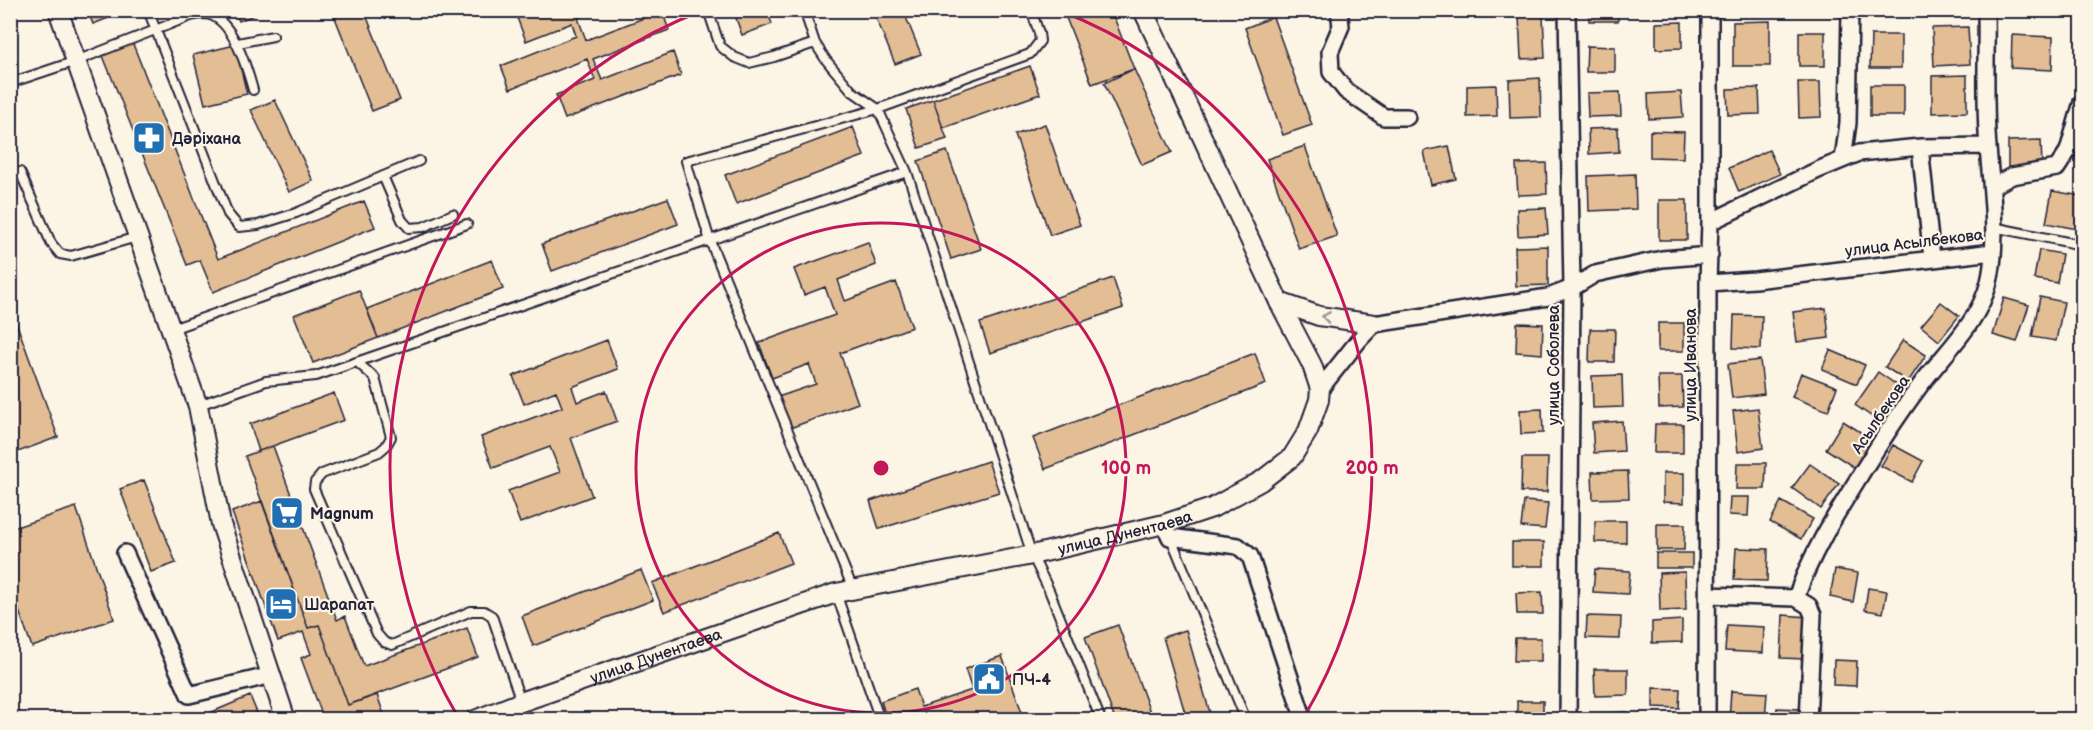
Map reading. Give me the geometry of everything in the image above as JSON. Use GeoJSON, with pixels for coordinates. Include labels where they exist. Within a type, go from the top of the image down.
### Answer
{"type":"FeatureCollection","features":[{"type":"Feature","properties":{"kind":"street"},"geometry":{"type":"LineString","coordinates":[[58,10],[198,406],[221,524],[286,720]]}},
{"type":"Feature","properties":{"kind":"street"},"geometry":{"type":"LineString","coordinates":[[1143,10],[1279,302],[1312,365],[1320,389]]}},
{"type":"Feature","properties":{"kind":"street"},"geometry":{"type":"LineString","coordinates":[[1340,10],[1341,26],[1330,52],[1331,72],[1346,91],[1384,117],[1407,117]]}},
{"type":"Feature","properties":{"kind":"street","name":"улица Соболева"},"geometry":{"type":"LineString","coordinates":[[1567,10],[1572,288],[1568,720]]}},
{"type":"Feature","properties":{"kind":"street","name":"улица Иванова"},"geometry":{"type":"LineString","coordinates":[[1707,720],[1710,10]]}},
{"type":"Feature","properties":{"kind":"street"},"geometry":{"type":"LineString","coordinates":[[1843,159],[1848,123],[1850,10]]}},
{"type":"Feature","properties":{"kind":"street","name":"улица Асылбекова"},"geometry":{"type":"LineString","coordinates":[[1708,283],[1993,252],[1993,186],[1988,146],[1986,10]]}},
{"type":"Feature","properties":{"kind":"street"},"geometry":{"type":"LineString","coordinates":[[1993,186],[2012,176],[2057,168],[2068,151],[2082,102]]}},
{"type":"Feature","properties":{"kind":"street"},"geometry":{"type":"LineString","coordinates":[[1710,222],[1859,153],[1920,147],[1988,146]]}},
{"type":"Feature","properties":{"kind":"street"},"geometry":{"type":"LineString","coordinates":[[1920,147],[1932,258]]}},
{"type":"Feature","properties":{"kind":"street","name":"Асылбекова"},"geometry":{"type":"LineString","coordinates":[[1796,598],[1804,574],[1824,534],[1894,421],[1935,365],[1972,321],[1989,284],[1993,252]]}},
{"type":"Feature","properties":{"kind":"street"},"geometry":{"type":"LineString","coordinates":[[1279,302],[1318,316],[1374,324],[1548,297],[1572,288],[1595,274],[1662,259],[1710,255]]}},
{"type":"Feature","properties":{"kind":"street"},"geometry":{"type":"LineString","coordinates":[[1320,389],[1374,324]]}},
{"type":"Feature","properties":{"kind":"street","name":"улица Дунентаева"},"geometry":{"type":"LineString","coordinates":[[475,720],[521,702],[844,592],[1167,530],[1261,481],[1292,457],[1308,431],[1320,389]]}},
{"type":"Feature","properties":{"kind":"street"},"geometry":{"type":"LineString","coordinates":[[1167,530],[1238,546],[1250,556],[1304,720]]}},
{"type":"Feature","properties":{"kind":"street"},"geometry":{"type":"LineString","coordinates":[[124,553],[189,695],[272,675]]}},
{"type":"Feature","properties":{"kind":"street"},"geometry":{"type":"LineString","coordinates":[[1708,595],[1796,598],[1809,606],[1813,615],[1808,720]]}},
{"type":"Feature","properties":{"kind":"lane"},"geometry":{"type":"LineString","coordinates":[[148,10],[228,214],[239,227],[258,225],[296,213],[419,161]]}},
{"type":"Feature","properties":{"kind":"lane"},"geometry":{"type":"LineString","coordinates":[[708,10],[720,46],[734,57],[749,63],[815,43]]}},
{"type":"Feature","properties":{"kind":"lane"},"geometry":{"type":"LineString","coordinates":[[804,10],[815,43],[852,91],[878,109],[907,172],[1032,555],[1049,590],[1101,720]]}},
{"type":"Feature","properties":{"kind":"lane"},"geometry":{"type":"LineString","coordinates":[[880,720],[844,592],[710,241],[686,160],[878,109],[1030,54],[1040,41],[1031,10]]}},
{"type":"Feature","properties":{"kind":"lane"},"geometry":{"type":"LineString","coordinates":[[10,83],[76,61],[191,16],[206,14],[215,18],[238,43],[253,90]]}},
{"type":"Feature","properties":{"kind":"lane"},"geometry":{"type":"LineString","coordinates":[[238,43],[273,36]]}},
{"type":"Feature","properties":{"kind":"lane"},"geometry":{"type":"LineString","coordinates":[[20,172],[51,243],[60,254],[71,256],[137,237]]}},
{"type":"Feature","properties":{"kind":"lane"},"geometry":{"type":"LineString","coordinates":[[198,406],[266,381],[316,376],[907,172]]}},
{"type":"Feature","properties":{"kind":"lane"},"geometry":{"type":"LineString","coordinates":[[383,176],[402,220],[409,228],[423,227],[453,214]]}},
{"type":"Feature","properties":{"kind":"lane"},"geometry":{"type":"LineString","coordinates":[[172,329],[468,224]]}},
{"type":"Feature","properties":{"kind":"lane"},"geometry":{"type":"LineString","coordinates":[[1993,227],[2082,245]]}},
{"type":"Feature","properties":{"kind":"lane"},"geometry":{"type":"LineString","coordinates":[[357,362],[375,378],[391,437],[387,446],[379,452],[322,474],[315,482],[314,489],[377,634],[384,642],[392,645],[471,611],[484,611],[492,616],[521,702]]}},
{"type":"Feature","properties":{"kind":"lane"},"geometry":{"type":"LineString","coordinates":[[1167,530],[1246,720]]}},
{"type":"Feature","properties":{"kind":"building"},"geometry":{"type":"Polygon","coordinates":[[[87,10],[118,10],[119,14],[93,24],[87,10]]]}},
{"type":"Feature","properties":{"kind":"building"},"geometry":{"type":"Polygon","coordinates":[[[235,10],[266,10],[239,21],[235,10]]]}},
{"type":"Feature","properties":{"kind":"building"},"geometry":{"type":"Polygon","coordinates":[[[332,10],[364,10],[400,100],[372,111],[332,10]]]}},
{"type":"Feature","properties":{"kind":"building"},"geometry":{"type":"Polygon","coordinates":[[[514,10],[598,10],[578,18],[586,40],[662,11],[669,30],[593,59],[602,80],[673,52],[681,75],[565,119],[556,95],[595,80],[587,59],[510,89],[501,66],[576,36],[572,23],[526,41],[514,10]]]}},
{"type":"Feature","properties":{"kind":"building"},"geometry":{"type":"Polygon","coordinates":[[[733,10],[767,10],[772,24],[742,35],[733,10]]]}},
{"type":"Feature","properties":{"kind":"building"},"geometry":{"type":"Polygon","coordinates":[[[873,10],[903,10],[921,54],[895,64],[873,10]]]}},
{"type":"Feature","properties":{"kind":"building"},"geometry":{"type":"Polygon","coordinates":[[[1063,10],[1111,10],[1134,69],[1092,84],[1063,10]]]}},
{"type":"Feature","properties":{"kind":"building"},"geometry":{"type":"Polygon","coordinates":[[[1589,10],[1618,10],[1618,21],[1589,21],[1589,10]]]}},
{"type":"Feature","properties":{"kind":"building"},"geometry":{"type":"Polygon","coordinates":[[[1941,10],[1966,10],[1966,16],[1941,16],[1941,10]]]}},
{"type":"Feature","properties":{"kind":"building"},"geometry":{"type":"Polygon","coordinates":[[[1543,15],[1545,58],[1521,59],[1519,16],[1543,15]]]}},
{"type":"Feature","properties":{"kind":"building"},"geometry":{"type":"Polygon","coordinates":[[[1273,17],[1312,125],[1283,135],[1245,28],[1273,17]]]}},
{"type":"Feature","properties":{"kind":"building"},"geometry":{"type":"Polygon","coordinates":[[[1770,21],[1770,66],[1733,66],[1733,22],[1770,21]]]}},
{"type":"Feature","properties":{"kind":"building"},"geometry":{"type":"Polygon","coordinates":[[[1682,22],[1682,48],[1656,49],[1656,23],[1682,22]]]}},
{"type":"Feature","properties":{"kind":"building"},"geometry":{"type":"Polygon","coordinates":[[[1968,27],[1970,64],[1934,66],[1932,28],[1968,27]]]}},
{"type":"Feature","properties":{"kind":"building"},"geometry":{"type":"Polygon","coordinates":[[[1799,32],[1825,32],[1825,66],[1799,66],[1799,32]]]}},
{"type":"Feature","properties":{"kind":"building"},"geometry":{"type":"Polygon","coordinates":[[[1871,35],[1901,35],[1901,68],[1870,68],[1871,35]]]}},
{"type":"Feature","properties":{"kind":"building"},"geometry":{"type":"Polygon","coordinates":[[[2012,35],[2053,37],[2052,70],[2011,68],[2012,35]]]}},
{"type":"Feature","properties":{"kind":"building"},"geometry":{"type":"Polygon","coordinates":[[[131,39],[218,259],[364,201],[375,227],[213,292],[200,260],[187,265],[101,51],[131,39]]]}},
{"type":"Feature","properties":{"kind":"building"},"geometry":{"type":"Polygon","coordinates":[[[235,45],[247,94],[205,104],[193,55],[235,45]]]}},
{"type":"Feature","properties":{"kind":"building"},"geometry":{"type":"Polygon","coordinates":[[[1587,46],[1615,47],[1615,72],[1586,72],[1587,46]]]}},
{"type":"Feature","properties":{"kind":"building"},"geometry":{"type":"Polygon","coordinates":[[[1030,66],[1040,94],[943,128],[933,100],[1030,66]]]}},
{"type":"Feature","properties":{"kind":"building"},"geometry":{"type":"Polygon","coordinates":[[[1134,69],[1172,152],[1142,165],[1104,83],[1134,69]]]}},
{"type":"Feature","properties":{"kind":"building"},"geometry":{"type":"Polygon","coordinates":[[[1967,75],[1967,112],[1932,113],[1932,76],[1967,75]]]}},
{"type":"Feature","properties":{"kind":"building"},"geometry":{"type":"Polygon","coordinates":[[[1540,78],[1541,117],[1510,118],[1509,80],[1540,78]]]}},
{"type":"Feature","properties":{"kind":"building"},"geometry":{"type":"Polygon","coordinates":[[[1798,82],[1820,82],[1821,117],[1799,118],[1798,82]]]}},
{"type":"Feature","properties":{"kind":"building"},"geometry":{"type":"Polygon","coordinates":[[[1496,85],[1497,116],[1467,117],[1467,86],[1496,85]]]}},
{"type":"Feature","properties":{"kind":"building"},"geometry":{"type":"Polygon","coordinates":[[[1870,85],[1904,85],[1904,116],[1870,116],[1870,85]]]}},
{"type":"Feature","properties":{"kind":"building"},"geometry":{"type":"Polygon","coordinates":[[[1759,88],[1760,114],[1728,115],[1727,89],[1759,88]]]}},
{"type":"Feature","properties":{"kind":"building"},"geometry":{"type":"Polygon","coordinates":[[[1620,92],[1621,116],[1588,117],[1587,93],[1620,92]]]}},
{"type":"Feature","properties":{"kind":"building"},"geometry":{"type":"Polygon","coordinates":[[[1681,92],[1683,117],[1649,119],[1648,94],[1681,92]]]}},
{"type":"Feature","properties":{"kind":"building"},"geometry":{"type":"Polygon","coordinates":[[[275,100],[313,181],[289,192],[251,110],[275,100]]]}},
{"type":"Feature","properties":{"kind":"building"},"geometry":{"type":"Polygon","coordinates":[[[933,100],[947,139],[919,148],[906,109],[933,100]]]}},
{"type":"Feature","properties":{"kind":"building"},"geometry":{"type":"Polygon","coordinates":[[[1045,124],[1080,225],[1050,235],[1015,135],[1045,124]]]}},
{"type":"Feature","properties":{"kind":"building"},"geometry":{"type":"Polygon","coordinates":[[[853,127],[864,156],[736,204],[725,175],[853,127]]]}},
{"type":"Feature","properties":{"kind":"building"},"geometry":{"type":"Polygon","coordinates":[[[1618,128],[1619,152],[1589,154],[1588,129],[1618,128]]]}},
{"type":"Feature","properties":{"kind":"building"},"geometry":{"type":"Polygon","coordinates":[[[1650,131],[1684,132],[1683,158],[1650,157],[1650,131]]]}},
{"type":"Feature","properties":{"kind":"building"},"geometry":{"type":"Polygon","coordinates":[[[2041,140],[2042,166],[2008,167],[2008,141],[2041,140]]]}},
{"type":"Feature","properties":{"kind":"building"},"geometry":{"type":"Polygon","coordinates":[[[1305,146],[1337,236],[1299,249],[1267,159],[1305,146]]]}},
{"type":"Feature","properties":{"kind":"building"},"geometry":{"type":"Polygon","coordinates":[[[1449,146],[1456,179],[1431,185],[1424,151],[1449,146]]]}},
{"type":"Feature","properties":{"kind":"building"},"geometry":{"type":"Polygon","coordinates":[[[1769,150],[1780,174],[1739,192],[1729,168],[1769,150]]]}},
{"type":"Feature","properties":{"kind":"building"},"geometry":{"type":"Polygon","coordinates":[[[947,151],[981,249],[951,259],[918,161],[947,151]]]}},
{"type":"Feature","properties":{"kind":"building"},"geometry":{"type":"Polygon","coordinates":[[[1546,163],[1547,194],[1518,195],[1516,164],[1546,163]]]}},
{"type":"Feature","properties":{"kind":"building"},"geometry":{"type":"Polygon","coordinates":[[[1635,174],[1636,209],[1589,211],[1588,176],[1635,174]]]}},
{"type":"Feature","properties":{"kind":"building"},"geometry":{"type":"Polygon","coordinates":[[[2052,191],[2082,196],[2077,229],[2046,223],[2052,191]]]}},
{"type":"Feature","properties":{"kind":"building"},"geometry":{"type":"Polygon","coordinates":[[[668,198],[678,224],[552,271],[542,244],[668,198]]]}},
{"type":"Feature","properties":{"kind":"building"},"geometry":{"type":"Polygon","coordinates":[[[1659,200],[1687,200],[1687,240],[1659,240],[1659,200]]]}},
{"type":"Feature","properties":{"kind":"building"},"geometry":{"type":"Polygon","coordinates":[[[1546,208],[1548,234],[1518,236],[1517,209],[1546,208]]]}},
{"type":"Feature","properties":{"kind":"building"},"geometry":{"type":"Polygon","coordinates":[[[868,242],[876,265],[838,280],[845,301],[896,282],[912,327],[840,353],[858,403],[790,428],[778,397],[816,384],[809,364],[772,378],[759,343],[835,315],[825,287],[804,295],[794,269],[868,242]]]}},
{"type":"Feature","properties":{"kind":"building"},"geometry":{"type":"Polygon","coordinates":[[[1548,246],[1548,285],[1516,286],[1515,247],[1548,246]]]}},
{"type":"Feature","properties":{"kind":"building"},"geometry":{"type":"Polygon","coordinates":[[[2039,250],[2062,254],[2057,283],[2034,279],[2039,250]]]}},
{"type":"Feature","properties":{"kind":"building"},"geometry":{"type":"Polygon","coordinates":[[[492,260],[503,289],[378,338],[367,309],[492,260]]]}},
{"type":"Feature","properties":{"kind":"building"},"geometry":{"type":"Polygon","coordinates":[[[1113,278],[1123,308],[990,353],[980,323],[1113,278]]]}},
{"type":"Feature","properties":{"kind":"building"},"geometry":{"type":"Polygon","coordinates":[[[359,290],[378,338],[313,363],[294,315],[359,290]]]}},
{"type":"Feature","properties":{"kind":"building"},"geometry":{"type":"Polygon","coordinates":[[[2040,297],[2064,302],[2056,341],[2032,337],[2040,297]]]}},
{"type":"Feature","properties":{"kind":"building"},"geometry":{"type":"Polygon","coordinates":[[[2004,298],[2029,305],[2017,342],[1993,335],[2004,298]]]}},
{"type":"Feature","properties":{"kind":"building"},"geometry":{"type":"Polygon","coordinates":[[[1941,302],[1959,316],[1939,341],[1921,326],[1941,302]]]}},
{"type":"Feature","properties":{"kind":"building"},"geometry":{"type":"Polygon","coordinates":[[[1826,308],[1829,338],[1797,342],[1793,312],[1826,308]]]}},
{"type":"Feature","properties":{"kind":"building"},"geometry":{"type":"Polygon","coordinates":[[[12,311],[58,437],[10,455],[10,312],[12,311]]]}},
{"type":"Feature","properties":{"kind":"building"},"geometry":{"type":"Polygon","coordinates":[[[1734,315],[1762,316],[1761,349],[1733,348],[1734,315]]]}},
{"type":"Feature","properties":{"kind":"building"},"geometry":{"type":"Polygon","coordinates":[[[1517,323],[1543,324],[1542,354],[1516,352],[1517,323]]]}},
{"type":"Feature","properties":{"kind":"building"},"geometry":{"type":"Polygon","coordinates":[[[1658,323],[1684,323],[1684,351],[1658,351],[1658,323]]]}},
{"type":"Feature","properties":{"kind":"building"},"geometry":{"type":"Polygon","coordinates":[[[1590,329],[1615,329],[1614,362],[1589,362],[1590,329]]]}},
{"type":"Feature","properties":{"kind":"building"},"geometry":{"type":"Polygon","coordinates":[[[607,340],[618,369],[572,387],[577,402],[606,391],[617,421],[571,438],[592,496],[520,523],[508,491],[560,472],[550,447],[493,468],[481,437],[562,407],[556,391],[524,404],[513,376],[607,340]]]}},
{"type":"Feature","properties":{"kind":"building"},"geometry":{"type":"Polygon","coordinates":[[[1903,340],[1926,355],[1908,382],[1885,367],[1903,340]]]}},
{"type":"Feature","properties":{"kind":"building"},"geometry":{"type":"Polygon","coordinates":[[[1830,350],[1865,365],[1857,384],[1822,369],[1830,350]]]}},
{"type":"Feature","properties":{"kind":"building"},"geometry":{"type":"Polygon","coordinates":[[[1255,353],[1266,384],[1045,469],[1033,438],[1255,353]]]}},
{"type":"Feature","properties":{"kind":"building"},"geometry":{"type":"Polygon","coordinates":[[[1760,360],[1764,394],[1732,398],[1728,364],[1760,360]]]}},
{"type":"Feature","properties":{"kind":"building"},"geometry":{"type":"Polygon","coordinates":[[[1878,372],[1904,390],[1881,423],[1855,405],[1878,372]]]}},
{"type":"Feature","properties":{"kind":"building"},"geometry":{"type":"Polygon","coordinates":[[[1801,373],[1837,387],[1828,411],[1792,397],[1801,373]]]}},
{"type":"Feature","properties":{"kind":"building"},"geometry":{"type":"Polygon","coordinates":[[[1622,375],[1623,407],[1593,408],[1592,376],[1622,375]]]}},
{"type":"Feature","properties":{"kind":"building"},"geometry":{"type":"Polygon","coordinates":[[[1658,376],[1682,376],[1683,407],[1659,408],[1658,376]]]}},
{"type":"Feature","properties":{"kind":"building"},"geometry":{"type":"Polygon","coordinates":[[[334,393],[344,420],[259,451],[250,424],[334,393]]]}},
{"type":"Feature","properties":{"kind":"building"},"geometry":{"type":"Polygon","coordinates":[[[1758,408],[1763,448],[1738,452],[1733,411],[1758,408]]]}},
{"type":"Feature","properties":{"kind":"building"},"geometry":{"type":"Polygon","coordinates":[[[1542,409],[1543,433],[1521,434],[1520,410],[1542,409]]]}},
{"type":"Feature","properties":{"kind":"building"},"geometry":{"type":"Polygon","coordinates":[[[1622,421],[1624,451],[1594,453],[1592,423],[1622,421]]]}},
{"type":"Feature","properties":{"kind":"building"},"geometry":{"type":"Polygon","coordinates":[[[1843,421],[1873,440],[1855,468],[1826,449],[1843,421]]]}},
{"type":"Feature","properties":{"kind":"building"},"geometry":{"type":"Polygon","coordinates":[[[1655,424],[1683,424],[1683,453],[1654,453],[1655,424]]]}},
{"type":"Feature","properties":{"kind":"building"},"geometry":{"type":"Polygon","coordinates":[[[1893,445],[1923,461],[1912,482],[1881,466],[1893,445]]]}},
{"type":"Feature","properties":{"kind":"building"},"geometry":{"type":"Polygon","coordinates":[[[273,446],[337,620],[345,616],[364,666],[467,628],[478,657],[348,705],[319,625],[308,628],[245,456],[273,446]]]}},
{"type":"Feature","properties":{"kind":"building"},"geometry":{"type":"Polygon","coordinates":[[[1522,458],[1548,458],[1547,492],[1521,492],[1522,458]]]}},
{"type":"Feature","properties":{"kind":"building"},"geometry":{"type":"Polygon","coordinates":[[[988,461],[999,492],[879,529],[870,501],[988,461]]]}},
{"type":"Feature","properties":{"kind":"building"},"geometry":{"type":"Polygon","coordinates":[[[1737,463],[1766,463],[1765,489],[1736,489],[1737,463]]]}},
{"type":"Feature","properties":{"kind":"building"},"geometry":{"type":"Polygon","coordinates":[[[1810,464],[1839,484],[1821,509],[1792,488],[1810,464]]]}},
{"type":"Feature","properties":{"kind":"building"},"geometry":{"type":"Polygon","coordinates":[[[1628,471],[1629,498],[1593,499],[1592,472],[1628,471]]]}},
{"type":"Feature","properties":{"kind":"building"},"geometry":{"type":"Polygon","coordinates":[[[1663,473],[1684,473],[1684,503],[1663,502],[1663,473]]]}},
{"type":"Feature","properties":{"kind":"building"},"geometry":{"type":"Polygon","coordinates":[[[144,480],[176,563],[151,572],[120,489],[144,480]]]}},
{"type":"Feature","properties":{"kind":"building"},"geometry":{"type":"Polygon","coordinates":[[[1730,497],[1749,497],[1748,516],[1729,515],[1730,497]]]}},
{"type":"Feature","properties":{"kind":"building"},"geometry":{"type":"Polygon","coordinates":[[[262,501],[308,628],[319,625],[348,705],[377,695],[386,720],[324,720],[301,658],[311,654],[303,632],[278,641],[232,512],[262,501]]]}},
{"type":"Feature","properties":{"kind":"building"},"geometry":{"type":"Polygon","coordinates":[[[1524,501],[1548,503],[1545,529],[1521,527],[1524,501]]]}},
{"type":"Feature","properties":{"kind":"building"},"geometry":{"type":"Polygon","coordinates":[[[1781,501],[1813,519],[1801,539],[1770,522],[1781,501]]]}},
{"type":"Feature","properties":{"kind":"building"},"geometry":{"type":"Polygon","coordinates":[[[76,507],[114,619],[32,647],[10,586],[10,529],[76,507]]]}},
{"type":"Feature","properties":{"kind":"building"},"geometry":{"type":"Polygon","coordinates":[[[1595,521],[1626,521],[1626,543],[1595,542],[1595,521]]]}},
{"type":"Feature","properties":{"kind":"building"},"geometry":{"type":"Polygon","coordinates":[[[1657,524],[1685,524],[1684,550],[1657,550],[1657,524]]]}},
{"type":"Feature","properties":{"kind":"building"},"geometry":{"type":"Polygon","coordinates":[[[779,533],[791,563],[664,612],[652,583],[779,533]]]}},
{"type":"Feature","properties":{"kind":"building"},"geometry":{"type":"Polygon","coordinates":[[[1512,542],[1544,542],[1544,566],[1512,566],[1512,542]]]}},
{"type":"Feature","properties":{"kind":"building"},"geometry":{"type":"Polygon","coordinates":[[[1736,548],[1768,549],[1767,581],[1734,580],[1736,548]]]}},
{"type":"Feature","properties":{"kind":"building"},"geometry":{"type":"Polygon","coordinates":[[[1656,553],[1692,553],[1692,568],[1656,568],[1656,553]]]}},
{"type":"Feature","properties":{"kind":"building"},"geometry":{"type":"Polygon","coordinates":[[[1595,569],[1630,571],[1628,594],[1593,592],[1595,569]]]}},
{"type":"Feature","properties":{"kind":"building"},"geometry":{"type":"Polygon","coordinates":[[[1835,569],[1858,573],[1853,602],[1830,597],[1835,569]]]}},
{"type":"Feature","properties":{"kind":"building"},"geometry":{"type":"Polygon","coordinates":[[[641,570],[653,600],[533,646],[522,616],[641,570]]]}},
{"type":"Feature","properties":{"kind":"building"},"geometry":{"type":"Polygon","coordinates":[[[1685,572],[1686,610],[1660,611],[1659,573],[1685,572]]]}},
{"type":"Feature","properties":{"kind":"building"},"geometry":{"type":"Polygon","coordinates":[[[1868,588],[1887,591],[1883,613],[1865,610],[1868,588]]]}},
{"type":"Feature","properties":{"kind":"building"},"geometry":{"type":"Polygon","coordinates":[[[1542,592],[1543,614],[1517,614],[1516,593],[1542,592]]]}},
{"type":"Feature","properties":{"kind":"building"},"geometry":{"type":"Polygon","coordinates":[[[1783,615],[1808,617],[1805,659],[1781,658],[1783,615]]]}},
{"type":"Feature","properties":{"kind":"building"},"geometry":{"type":"Polygon","coordinates":[[[1587,616],[1621,617],[1620,639],[1586,638],[1587,616]]]}},
{"type":"Feature","properties":{"kind":"building"},"geometry":{"type":"Polygon","coordinates":[[[1682,620],[1682,642],[1652,643],[1652,622],[1682,620]]]}},
{"type":"Feature","properties":{"kind":"building"},"geometry":{"type":"Polygon","coordinates":[[[1118,625],[1153,720],[1115,720],[1085,637],[1118,625]]]}},
{"type":"Feature","properties":{"kind":"building"},"geometry":{"type":"Polygon","coordinates":[[[1727,625],[1764,627],[1763,653],[1725,651],[1727,625]]]}},
{"type":"Feature","properties":{"kind":"building"},"geometry":{"type":"Polygon","coordinates":[[[1186,630],[1212,720],[1187,720],[1163,637],[1186,630]]]}},
{"type":"Feature","properties":{"kind":"building"},"geometry":{"type":"Polygon","coordinates":[[[1515,638],[1541,638],[1541,661],[1514,661],[1515,638]]]}},
{"type":"Feature","properties":{"kind":"building","name":"ПЧ-4"},"geometry":{"type":"Polygon","coordinates":[[[1002,656],[1024,718],[1018,720],[887,720],[881,701],[915,689],[921,707],[972,690],[965,669],[1002,656]]]}},
{"type":"Feature","properties":{"kind":"building"},"geometry":{"type":"Polygon","coordinates":[[[1834,660],[1857,661],[1856,686],[1833,685],[1834,660]]]}},
{"type":"Feature","properties":{"kind":"building"},"geometry":{"type":"Polygon","coordinates":[[[1594,669],[1628,669],[1628,695],[1595,696],[1594,669]]]}},
{"type":"Feature","properties":{"kind":"building"},"geometry":{"type":"Polygon","coordinates":[[[1653,688],[1680,689],[1679,708],[1653,707],[1653,688]]]}},
{"type":"Feature","properties":{"kind":"building"},"geometry":{"type":"Polygon","coordinates":[[[1731,691],[1767,693],[1765,720],[1729,720],[1731,691]]]}},
{"type":"Feature","properties":{"kind":"building"},"geometry":{"type":"Polygon","coordinates":[[[250,696],[260,720],[193,720],[250,696]]]}},
{"type":"Feature","properties":{"kind":"building"},"geometry":{"type":"Polygon","coordinates":[[[1517,701],[1543,701],[1543,720],[1517,720],[1517,701]]]}},
{"type":"Feature","properties":{"kind":"building"},"geometry":{"type":"Polygon","coordinates":[[[1777,708],[1801,709],[1800,720],[1776,720],[1777,708]]]}},
{"type":"Feature","properties":{"kind":"building"},"geometry":{"type":"Polygon","coordinates":[[[1467,712],[1502,716],[1502,720],[1466,720],[1467,712]]]}},
{"type":"Feature","properties":{"kind":"building"},"geometry":{"type":"Polygon","coordinates":[[[1627,712],[1627,720],[1591,720],[1590,714],[1627,712]]]}},
{"type":"Feature","properties":{"kind":"place","name":"Дəріхана"},"geometry":{"type":"Point","coordinates":[149,138]}},
{"type":"Feature","properties":{"kind":"place","name":"Magnum"},"geometry":{"type":"Point","coordinates":[287,513]}},
{"type":"Feature","properties":{"kind":"place","name":"Шарапат"},"geometry":{"type":"Point","coordinates":[281,604]}},
{"type":"Feature","properties":{"kind":"place","name":"ПЧ-4"},"geometry":{"type":"Point","coordinates":[989,679]}}]}
